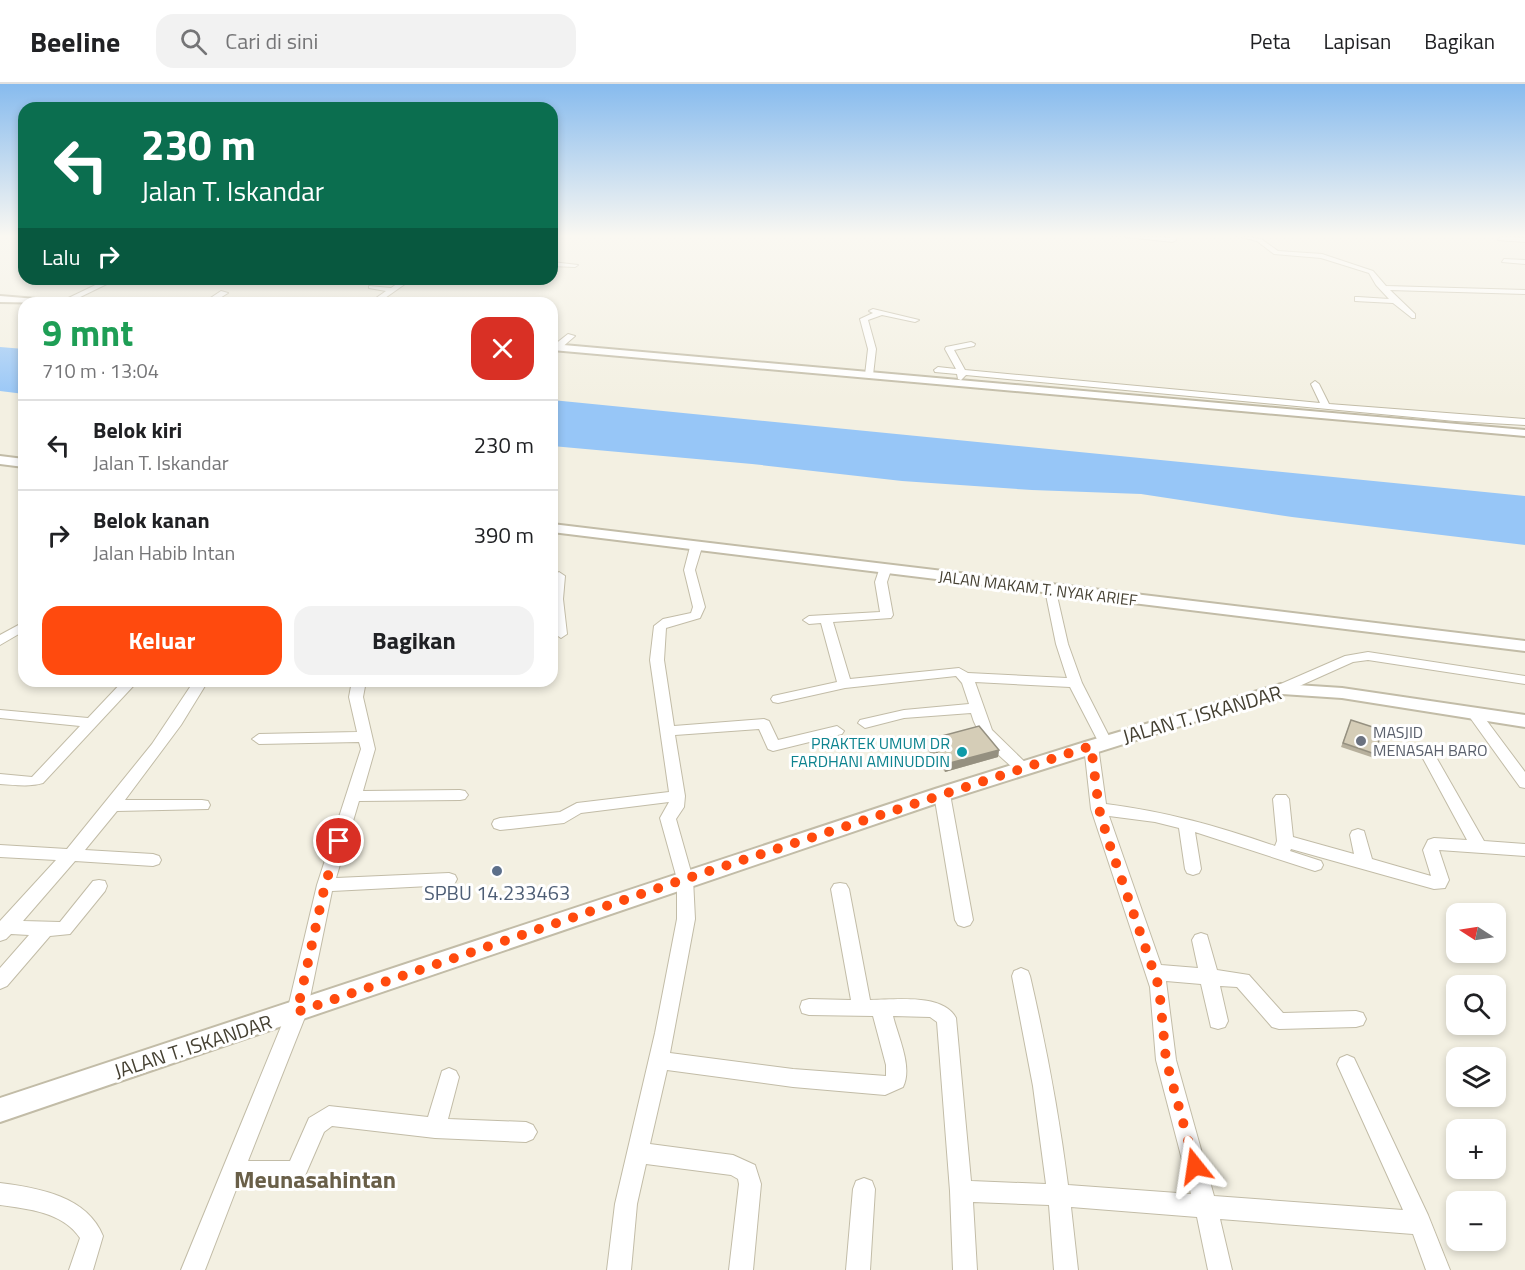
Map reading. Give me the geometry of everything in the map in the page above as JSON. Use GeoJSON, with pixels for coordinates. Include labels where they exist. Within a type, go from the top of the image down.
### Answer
{"type":"FeatureCollection","features":[{"type":"Feature","properties":{"kind":"street"},"geometry":{"type":"LineString","coordinates":[[75,297],[90,290]]}},
{"type":"Feature","properties":{"kind":"street"},"geometry":{"type":"LineString","coordinates":[[382,297],[392,290]]}},
{"type":"Feature","properties":{"kind":"street"},"geometry":{"type":"LineString","coordinates":[[1386,290],[1412,316]]}},
{"type":"Feature","properties":{"kind":"street"},"geometry":{"type":"LineString","coordinates":[[1467,290],[1525,292]]}},
{"type":"Feature","properties":{"kind":"street"},"geometry":{"type":"LineString","coordinates":[[217,297],[224,293]]}},
{"type":"Feature","properties":{"kind":"street"},"geometry":{"type":"LineString","coordinates":[[0,299],[18,300]]}},
{"type":"Feature","properties":{"kind":"street"},"geometry":{"type":"LineString","coordinates":[[1358,299],[1395,301]]}},
{"type":"Feature","properties":{"kind":"street"},"geometry":{"type":"LineString","coordinates":[[869,310],[915,320]]}},
{"type":"Feature","properties":{"kind":"street"},"geometry":{"type":"LineString","coordinates":[[869,375],[872,349],[864,319],[881,312]]}},
{"type":"Feature","properties":{"kind":"street"},"geometry":{"type":"LineString","coordinates":[[562,342],[869,375],[961,377],[1266,404],[1525,433]]}},
{"type":"Feature","properties":{"kind":"street"},"geometry":{"type":"LineString","coordinates":[[961,377],[949,349],[971,344]]}},
{"type":"Feature","properties":{"kind":"street"},"geometry":{"type":"LineString","coordinates":[[938,370],[961,377]]}},
{"type":"Feature","properties":{"kind":"street"},"geometry":{"type":"LineString","coordinates":[[1315,384],[1326,406]]}},
{"type":"Feature","properties":{"kind":"street"},"geometry":{"type":"LineString","coordinates":[[1266,404],[1326,406],[1525,422]]}},
{"type":"Feature","properties":{"kind":"street"},"geometry":{"type":"LineString","coordinates":[[1487,420],[1495,430]]}},
{"type":"Feature","properties":{"kind":"street"},"geometry":{"type":"LineString","coordinates":[[0,460],[18,462]]}},
{"type":"Feature","properties":{"kind":"street","name":"JALAN MAKAM T. NYAK ARIEF"},"geometry":{"type":"LineString","coordinates":[[558,529],[1525,646]]}},
{"type":"Feature","properties":{"kind":"street"},"geometry":{"type":"LineString","coordinates":[[619,1270],[626,1204],[659,1060],[686,920],[685,879],[668,818],[676,807],[677,796],[657,660],[659,628],[663,624],[689,618],[698,612],[699,607],[688,573],[689,562],[696,547]]}},
{"type":"Feature","properties":{"kind":"street"},"geometry":{"type":"LineString","coordinates":[[809,620],[887,615],[881,582],[885,570]]}},
{"type":"Feature","properties":{"kind":"street"},"geometry":{"type":"LineString","coordinates":[[558,582],[559,576]]}},
{"type":"Feature","properties":{"kind":"street"},"geometry":{"type":"LineString","coordinates":[[1051,590],[1062,644],[1098,744],[1099,809],[1162,1002],[1166,1060],[1206,1208],[1220,1270]]}},
{"type":"Feature","properties":{"kind":"street"},"geometry":{"type":"LineString","coordinates":[[558,616],[561,634]]}},
{"type":"Feature","properties":{"kind":"street"},"geometry":{"type":"LineString","coordinates":[[826,619],[845,684]]}},
{"type":"Feature","properties":{"kind":"street"},"geometry":{"type":"LineString","coordinates":[[4,638],[18,630]]}},
{"type":"Feature","properties":{"kind":"street"},"geometry":{"type":"LineString","coordinates":[[1281,688],[1350,659],[1368,656],[1525,680]]}},
{"type":"Feature","properties":{"kind":"street"},"geometry":{"type":"LineString","coordinates":[[778,699],[845,684],[950,671],[959,672],[966,677],[1075,683]]}},
{"type":"Feature","properties":{"kind":"street"},"geometry":{"type":"LineString","coordinates":[[966,677],[984,729],[1000,748],[1023,768]]}},
{"type":"Feature","properties":{"kind":"street"},"geometry":{"type":"LineString","coordinates":[[0,779],[33,780],[125,687]]}},
{"type":"Feature","properties":{"kind":"street"},"geometry":{"type":"LineString","coordinates":[[2,929],[72,856],[113,806],[163,742],[197,687]]}},
{"type":"Feature","properties":{"kind":"street"},"geometry":{"type":"LineString","coordinates":[[193,1270],[297,1012],[325,885],[368,749],[356,697],[358,687]]}},
{"type":"Feature","properties":{"kind":"street","name":"JALAN T. ISKANDAR"},"geometry":{"type":"LineString","coordinates":[[0,1110],[942,794],[1281,688],[1342,693],[1525,721]]}},
{"type":"Feature","properties":{"kind":"street"},"geometry":{"type":"LineString","coordinates":[[865,723],[904,714],[975,708]]}},
{"type":"Feature","properties":{"kind":"street"},"geometry":{"type":"LineString","coordinates":[[1473,712],[1525,783]]}},
{"type":"Feature","properties":{"kind":"street"},"geometry":{"type":"LineString","coordinates":[[0,714],[91,723]]}},
{"type":"Feature","properties":{"kind":"street"},"geometry":{"type":"LineString","coordinates":[[669,731],[765,724],[773,746],[837,731]]}},
{"type":"Feature","properties":{"kind":"street"},"geometry":{"type":"LineString","coordinates":[[259,739],[366,737]]}},
{"type":"Feature","properties":{"kind":"street"},"geometry":{"type":"LineString","coordinates":[[1427,753],[1478,846]]}},
{"type":"Feature","properties":{"kind":"street"},"geometry":{"type":"LineString","coordinates":[[942,794],[964,920]]}},
{"type":"Feature","properties":{"kind":"street"},"geometry":{"type":"LineString","coordinates":[[353,796],[460,795]]}},
{"type":"Feature","properties":{"kind":"street"},"geometry":{"type":"LineString","coordinates":[[500,824],[564,817],[577,808],[677,796]]}},
{"type":"Feature","properties":{"kind":"street"},"geometry":{"type":"LineString","coordinates":[[1281,799],[1283,847]]}},
{"type":"Feature","properties":{"kind":"street"},"geometry":{"type":"LineString","coordinates":[[113,806],[202,806]]}},
{"type":"Feature","properties":{"kind":"street"},"geometry":{"type":"LineString","coordinates":[[1099,809],[1155,816],[1439,883],[1441,879],[1431,846],[1439,843],[1525,850]]}},
{"type":"Feature","properties":{"kind":"street"},"geometry":{"type":"LineString","coordinates":[[1186,824],[1193,869]]}},
{"type":"Feature","properties":{"kind":"street"},"geometry":{"type":"LineString","coordinates":[[1358,835],[1365,864]]}},
{"type":"Feature","properties":{"kind":"street"},"geometry":{"type":"LineString","coordinates":[[1283,847],[1315,865]]}},
{"type":"Feature","properties":{"kind":"street"},"geometry":{"type":"LineString","coordinates":[[0,851],[153,860]]}},
{"type":"Feature","properties":{"kind":"street"},"geometry":{"type":"LineString","coordinates":[[325,885],[449,879]]}},
{"type":"Feature","properties":{"kind":"street"},"geometry":{"type":"LineString","coordinates":[[2,929],[47,927],[64,929],[99,886]]}},
{"type":"Feature","properties":{"kind":"street"},"geometry":{"type":"LineString","coordinates":[[659,1060],[793,1078],[885,1086],[896,1081],[896,1065],[872,1008],[840,889]]}},
{"type":"Feature","properties":{"kind":"street"},"geometry":{"type":"LineString","coordinates":[[0,981],[47,927]]}},
{"type":"Feature","properties":{"kind":"street"},"geometry":{"type":"LineString","coordinates":[[1201,940],[1218,1021]]}},
{"type":"Feature","properties":{"kind":"street"},"geometry":{"type":"LineString","coordinates":[[1153,972],[1242,980],[1279,1021],[1356,1019]]}},
{"type":"Feature","properties":{"kind":"street"},"geometry":{"type":"LineString","coordinates":[[1021,976],[1038,1055],[1060,1195],[1066,1270]]}},
{"type":"Feature","properties":{"kind":"street"},"geometry":{"type":"LineString","coordinates":[[809,1007],[934,1009],[945,1018],[961,1191],[965,1270]]}},
{"type":"Feature","properties":{"kind":"street"},"geometry":{"type":"LineString","coordinates":[[1347,1064],[1420,1223],[1438,1270]]}},
{"type":"Feature","properties":{"kind":"street"},"geometry":{"type":"LineString","coordinates":[[435,1128],[449,1077]]}},
{"type":"Feature","properties":{"kind":"street"},"geometry":{"type":"LineString","coordinates":[[232,1172],[296,1172],[316,1125],[329,1116],[435,1128],[526,1132]]}},
{"type":"Feature","properties":{"kind":"street"},"geometry":{"type":"LineString","coordinates":[[638,1153],[733,1165],[747,1172],[750,1184],[741,1270]]}},
{"type":"Feature","properties":{"kind":"street"},"geometry":{"type":"LineString","coordinates":[[858,1270],[864,1189]]}},
{"type":"Feature","properties":{"kind":"street"},"geometry":{"type":"LineString","coordinates":[[961,1191],[1060,1195],[1420,1223]]}},
{"type":"Feature","properties":{"kind":"street"},"geometry":{"type":"LineString","coordinates":[[0,1194],[24,1197],[66,1209],[87,1225],[92,1236],[81,1270]]}},
{"type":"Feature","properties":{"kind":"water"},"geometry":{"type":"Polygon","coordinates":[[[0,347],[18,348],[18,393],[0,391],[0,347]]]}},
{"type":"Feature","properties":{"kind":"water"},"geometry":{"type":"Polygon","coordinates":[[[558,401],[1525,496],[1525,545],[1292,517],[1141,494],[1032,490],[902,481],[752,464],[558,447],[558,401]]]}},
{"type":"Feature","properties":{"kind":"building","name":"MASJID MENASAH BARO"},"geometry":{"type":"Polygon","coordinates":[[[1351,720],[1382,730],[1375,754],[1343,743],[1351,720]]]}},
{"type":"Feature","properties":{"kind":"building","name":"PRAKTEK UMUM DR FARDHANI AMINUDDIN"},"geometry":{"type":"Polygon","coordinates":[[[979,726],[999,750],[946,764],[927,740],[979,726]]]}},
{"type":"Feature","properties":{"kind":"place","name":"MASJID MENASAH BARO"},"geometry":{"type":"Point","coordinates":[1361,741]}},
{"type":"Feature","properties":{"kind":"place","name":"PRAKTEK UMUM DR FARDHANI AMINUDDIN"},"geometry":{"type":"Point","coordinates":[962,752]}},
{"type":"Feature","properties":{"kind":"place","name":"SPBU 14.233463"},"geometry":{"type":"Point","coordinates":[497,871]}},
{"type":"Feature","properties":{"kind":"district","name":"Meunasahintan"},"geometry":{"type":"Point","coordinates":[315,1179]}},
{"type":"Feature","properties":{"kind":"route"},"geometry":{"type":"LineString","coordinates":[[339,841],[325,885],[297,1012],[685,879],[1091,746],[1099,809],[1144,950],[1159,987],[1166,1060],[1195,1166]]}}]}
